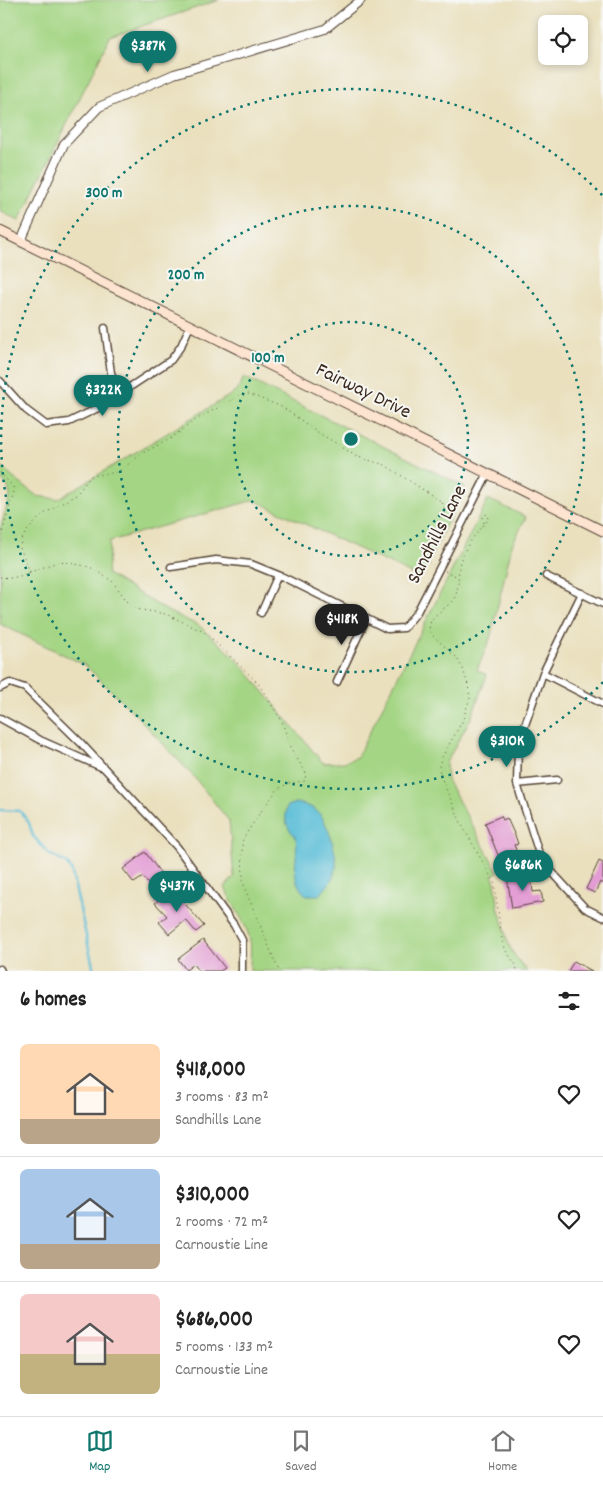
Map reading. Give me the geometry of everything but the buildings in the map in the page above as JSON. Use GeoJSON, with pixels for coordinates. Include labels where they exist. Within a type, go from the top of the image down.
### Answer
{"type":"FeatureCollection","features":[{"type":"Feature","properties":{"kind":"main road","name":"Fairway Drive"},"geometry":{"type":"LineString","coordinates":[[0,231],[603,531]]}},
{"type":"Feature","properties":{"kind":"street"},"geometry":{"type":"LineString","coordinates":[[21,241],[64,144],[99,107],[174,74],[325,29],[361,0]]}},
{"type":"Feature","properties":{"kind":"street"},"geometry":{"type":"LineString","coordinates":[[0,381],[26,410],[46,424],[69,422],[98,408],[171,360],[181,346],[190,326]]}},
{"type":"Feature","properties":{"kind":"street"},"geometry":{"type":"LineString","coordinates":[[105,328],[112,373],[120,394]]}},
{"type":"Feature","properties":{"kind":"street","name":"Sandhills Lane"},"geometry":{"type":"LineString","coordinates":[[170,567],[216,560],[251,564],[278,575],[387,629],[404,628],[417,612],[488,473]]}},
{"type":"Feature","properties":{"kind":"street"},"geometry":{"type":"LineString","coordinates":[[261,613],[278,575]]}},
{"type":"Feature","properties":{"kind":"street"},"geometry":{"type":"LineString","coordinates":[[546,576],[603,604]]}},
{"type":"Feature","properties":{"kind":"street"},"geometry":{"type":"LineString","coordinates":[[582,593],[543,672],[518,745],[517,784],[541,860],[585,908],[603,917]]}},
{"type":"Feature","properties":{"kind":"street"},"geometry":{"type":"LineString","coordinates":[[337,682],[366,619]]}},
{"type":"Feature","properties":{"kind":"street"},"geometry":{"type":"LineString","coordinates":[[543,672],[603,704]]}},
{"type":"Feature","properties":{"kind":"street"},"geometry":{"type":"LineString","coordinates":[[0,688],[10,683],[25,688],[104,768],[177,847],[234,925],[242,940],[242,971]]}},
{"type":"Feature","properties":{"kind":"street"},"geometry":{"type":"LineString","coordinates":[[0,718],[40,740],[104,768]]}},
{"type":"Feature","properties":{"kind":"street"},"geometry":{"type":"LineString","coordinates":[[517,784],[557,780]]}},
{"type":"Feature","properties":{"kind":"path"},"geometry":{"type":"LineString","coordinates":[[30,573],[21,554],[21,541],[33,523],[42,515],[76,495],[91,476],[118,472],[143,453],[170,439],[194,421],[239,396],[249,394],[282,407],[355,456],[386,465],[442,502],[445,510],[436,527],[425,557],[429,563],[458,578]]}},
{"type":"Feature","properties":{"kind":"path"},"geometry":{"type":"LineString","coordinates":[[0,472],[13,487],[14,491],[0,541]]}},
{"type":"Feature","properties":{"kind":"path"},"geometry":{"type":"LineString","coordinates":[[484,523],[462,555],[454,598],[433,618],[430,625],[430,633],[456,657],[463,669],[470,698],[462,722],[439,765],[440,775],[463,827],[494,882],[502,939],[506,952],[516,966],[517,971]]}},
{"type":"Feature","properties":{"kind":"path"},"geometry":{"type":"LineString","coordinates":[[0,578],[11,578],[30,573],[60,561],[90,567],[112,581],[131,606],[136,609],[166,614],[206,633],[254,679],[282,721],[290,747],[306,773],[307,778],[305,781],[289,783],[278,789],[258,814],[242,844],[245,889],[279,971]]}},
{"type":"Feature","properties":{"kind":"green space"},"geometry":{"type":"Polygon","coordinates":[[[0,0],[219,0],[110,37],[19,221],[0,211],[0,0]]]}},
{"type":"Feature","properties":{"kind":"green space"},"geometry":{"type":"Polygon","coordinates":[[[244,377],[465,487],[420,578],[254,500],[110,541],[107,574],[169,612],[198,625],[235,657],[323,763],[345,762],[357,757],[488,499],[526,517],[512,545],[490,639],[477,670],[487,675],[471,718],[446,763],[447,780],[498,872],[492,875],[507,939],[514,955],[527,971],[250,971],[251,949],[249,936],[225,887],[234,877],[229,821],[194,777],[135,714],[85,665],[0,624],[0,528],[10,496],[8,487],[0,478],[0,464],[12,477],[37,496],[58,499],[237,391],[244,377]]]}},
{"type":"Feature","properties":{"kind":"water"},"geometry":{"type":"Polygon","coordinates":[[[295,803],[308,806],[319,813],[326,824],[334,848],[336,868],[334,876],[320,895],[306,895],[297,882],[295,868],[296,839],[289,829],[286,818],[287,806],[295,803]]]}},
{"type":"Feature","properties":{"kind":"waterway"},"geometry":{"type":"LineString","coordinates":[[0,810],[20,811],[29,823],[33,836],[49,854],[66,863],[71,869],[94,971]]}}]}
